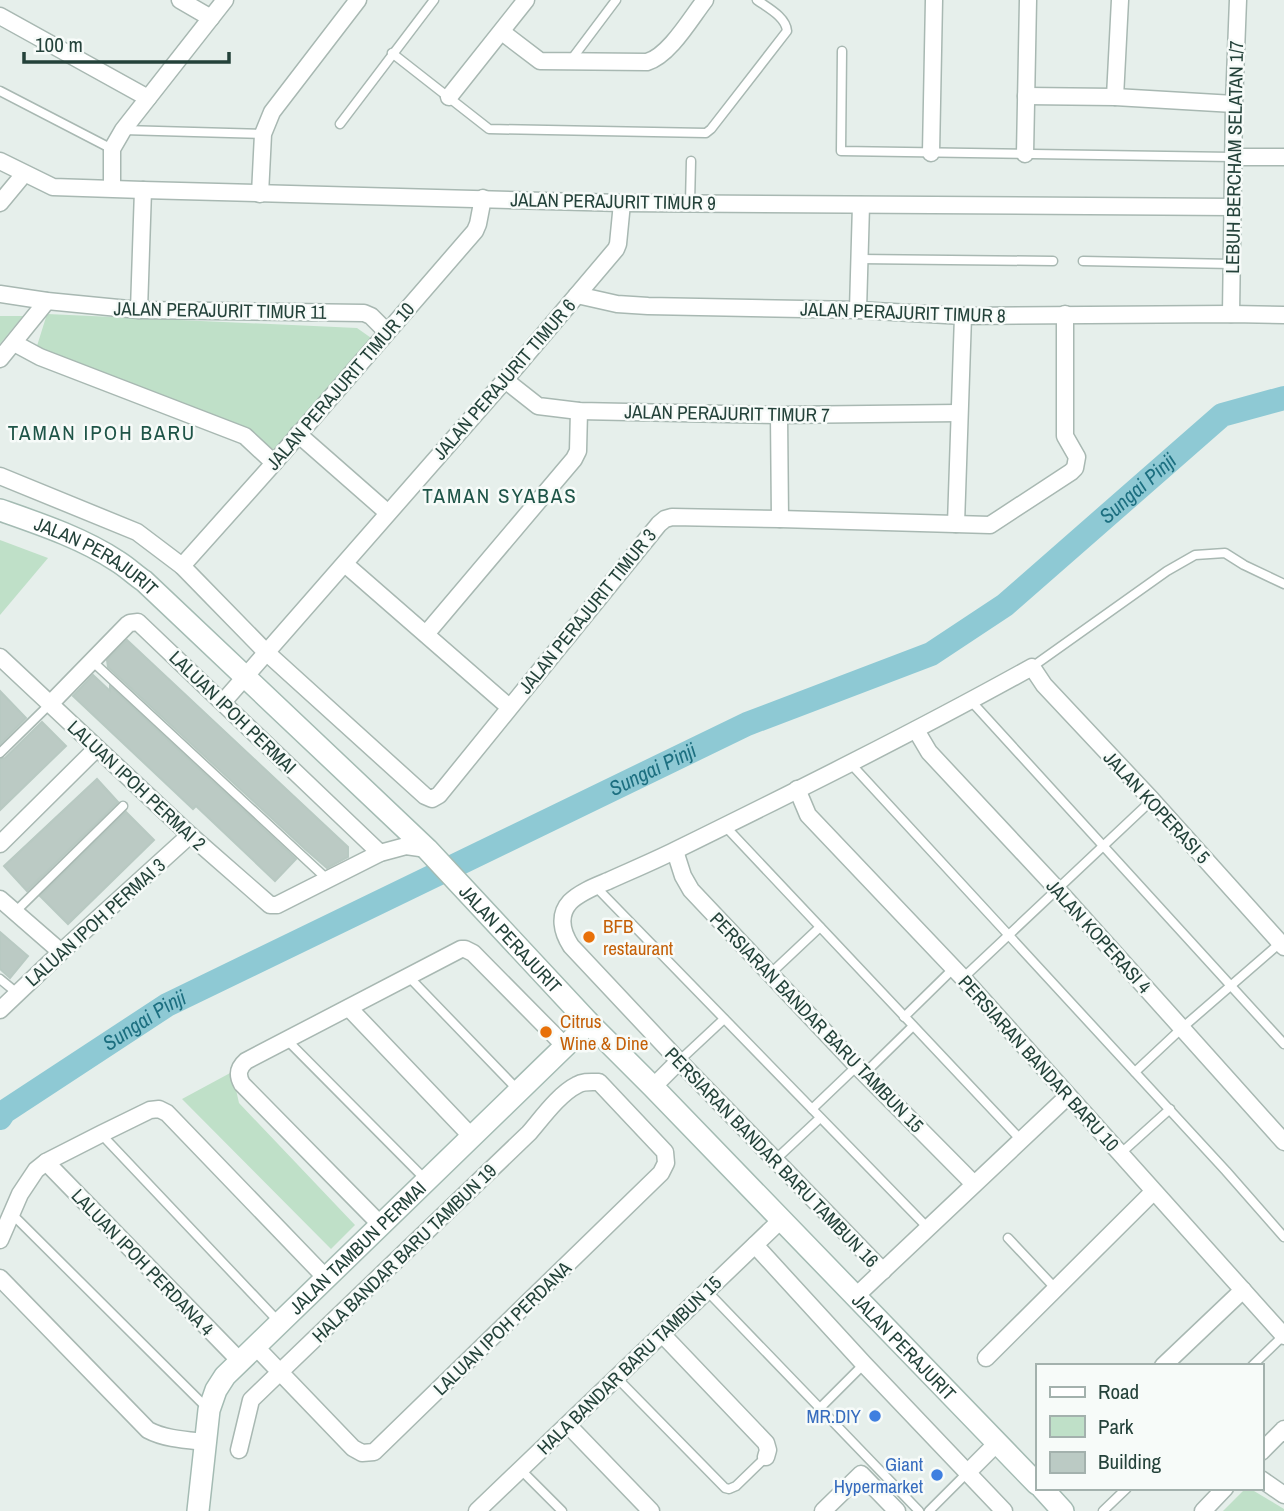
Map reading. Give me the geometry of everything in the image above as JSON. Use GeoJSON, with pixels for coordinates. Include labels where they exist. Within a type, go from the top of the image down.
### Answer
{"type":"FeatureCollection","features":[{"type":"Feature","properties":{"kind":"street"},"geometry":{"type":"LineString","coordinates":[[180,0],[211,18]]}},
{"type":"Feature","properties":{"kind":"street"},"geometry":{"type":"LineString","coordinates":[[112,188],[112,149],[123,130],[225,0]]}},
{"type":"Feature","properties":{"kind":"street"},"geometry":{"type":"LineString","coordinates":[[260,194],[263,134],[272,112],[358,0]]}},
{"type":"Feature","properties":{"kind":"street"},"geometry":{"type":"LineString","coordinates":[[449,97],[526,0]]}},
{"type":"Feature","properties":{"kind":"street"},"geometry":{"type":"LineString","coordinates":[[502,32],[538,60],[641,63],[652,61],[666,51],[705,0]]}},
{"type":"Feature","properties":{"kind":"street"},"geometry":{"type":"LineString","coordinates":[[932,153],[934,0]]}},
{"type":"Feature","properties":{"kind":"street"},"geometry":{"type":"LineString","coordinates":[[1025,155],[1028,0]]}},
{"type":"Feature","properties":{"kind":"street"},"geometry":{"type":"LineString","coordinates":[[1115,97],[1120,0]]}},
{"type":"Feature","properties":{"kind":"street","name":"LEBUH BERCHAM SELATAN 1/7"},"geometry":{"type":"LineString","coordinates":[[1231,314],[1238,0]]}},
{"type":"Feature","properties":{"kind":"street"},"geometry":{"type":"LineString","coordinates":[[0,16],[148,98]]}},
{"type":"Feature","properties":{"kind":"street"},"geometry":{"type":"LineString","coordinates":[[1026,96],[1115,97],[1234,104]]}},
{"type":"Feature","properties":{"kind":"street"},"geometry":{"type":"LineString","coordinates":[[1233,157],[1284,157]]}},
{"type":"Feature","properties":{"kind":"street","name":"JALAN PERAJURIT TIMUR 9"},"geometry":{"type":"LineString","coordinates":[[0,161],[53,187],[622,203],[1233,207]]}},
{"type":"Feature","properties":{"kind":"street"},"geometry":{"type":"LineString","coordinates":[[0,203],[24,174]]}},
{"type":"Feature","properties":{"kind":"street"},"geometry":{"type":"LineString","coordinates":[[139,310],[143,190]]}},
{"type":"Feature","properties":{"kind":"street","name":"JALAN PERAJURIT TIMUR 10"},"geometry":{"type":"LineString","coordinates":[[182,566],[477,229],[483,198]]}},
{"type":"Feature","properties":{"kind":"street","name":"JALAN PERAJURIT TIMUR 6"},"geometry":{"type":"LineString","coordinates":[[223,702],[505,380],[617,246],[622,203]]}},
{"type":"Feature","properties":{"kind":"street"},"geometry":{"type":"LineString","coordinates":[[858,310],[861,205]]}},
{"type":"Feature","properties":{"kind":"street","name":"JALAN PERAJURIT TIMUR 11"},"geometry":{"type":"LineString","coordinates":[[0,294],[139,310],[363,313],[371,316],[387,332]]}},
{"type":"Feature","properties":{"kind":"street","name":"JALAN PERAJURIT TIMUR 8"},"geometry":{"type":"LineString","coordinates":[[577,295],[617,304],[648,306],[858,310],[963,316],[1284,316]]}},
{"type":"Feature","properties":{"kind":"street"},"geometry":{"type":"LineString","coordinates":[[0,359],[47,301]]}},
{"type":"Feature","properties":{"kind":"street","name":"JALAN PERAJURIT TIMUR 3"},"geometry":{"type":"LineString","coordinates":[[267,652],[425,796],[432,799],[439,795],[662,521],[673,517],[990,525],[1070,472],[1077,463],[1065,436],[1065,314]]}},
{"type":"Feature","properties":{"kind":"street"},"geometry":{"type":"LineString","coordinates":[[956,524],[963,316]]}},
{"type":"Feature","properties":{"kind":"street"},"geometry":{"type":"LineString","coordinates":[[14,343],[40,357],[245,436],[274,463]]}},
{"type":"Feature","properties":{"kind":"street","name":"JALAN PERAJURIT TIMUR 7"},"geometry":{"type":"LineString","coordinates":[[505,380],[538,406],[579,411],[779,415],[959,413]]}},
{"type":"Feature","properties":{"kind":"street"},"geometry":{"type":"LineString","coordinates":[[426,634],[574,459],[578,451],[579,411]]}},
{"type":"Feature","properties":{"kind":"street"},"geometry":{"type":"LineString","coordinates":[[779,415],[779,519]]}},
{"type":"Feature","properties":{"kind":"street"},"geometry":{"type":"LineString","coordinates":[[298,434],[388,513]]}},
{"type":"Feature","properties":{"kind":"street"},"geometry":{"type":"LineString","coordinates":[[0,476],[137,532],[182,566],[267,652]]}},
{"type":"Feature","properties":{"kind":"street","name":"JALAN PERAJURIT"},"geometry":{"type":"LineString","coordinates":[[0,510],[84,543],[144,581],[427,849],[589,1023],[1036,1482]]}},
{"type":"Feature","properties":{"kind":"street"},"geometry":{"type":"LineString","coordinates":[[345,564],[509,707]]}},
{"type":"Feature","properties":{"kind":"street","name":"LALUAN IPOH PERMAI"},"geometry":{"type":"LineString","coordinates":[[50,704],[127,625],[138,622],[380,853]]}},
{"type":"Feature","properties":{"kind":"street","name":"LALUAN IPOH PERMAI 2"},"geometry":{"type":"LineString","coordinates":[[1,661],[266,903],[278,905],[327,879]]}},
{"type":"Feature","properties":{"kind":"street"},"geometry":{"type":"LineString","coordinates":[[595,886],[675,851],[851,764],[1032,667]]}},
{"type":"Feature","properties":{"kind":"street","name":"JALAN KOPERASI 5"},"geometry":{"type":"LineString","coordinates":[[1032,667],[1044,685],[1283,943]]}},
{"type":"Feature","properties":{"kind":"street","name":"JALAN KOPERASI 4"},"geometry":{"type":"LineString","coordinates":[[916,730],[929,752],[1057,889],[1284,1142]]}},
{"type":"Feature","properties":{"kind":"street"},"geometry":{"type":"LineString","coordinates":[[0,844],[97,748]]}},
{"type":"Feature","properties":{"kind":"street","name":"PERSIARAN BANDAR BARU 10"},"geometry":{"type":"LineString","coordinates":[[797,789],[808,815],[958,973],[1284,1335]]}},
{"type":"Feature","properties":{"kind":"street","name":"LALUAN IPOH PERMAI 3"},"geometry":{"type":"LineString","coordinates":[[0,1010],[190,835]]}},
{"type":"Feature","properties":{"kind":"street"},"geometry":{"type":"LineString","coordinates":[[327,879],[380,853],[406,846],[427,849]]}},
{"type":"Feature","properties":{"kind":"street","name":"PERSIARAN BANDAR BARU TAMBUN 15"},"geometry":{"type":"LineString","coordinates":[[675,851],[691,890],[861,1070],[974,1184]]}},
{"type":"Feature","properties":{"kind":"street","name":"PERSIARAN BANDAR BARU TAMBUN 16"},"geometry":{"type":"LineString","coordinates":[[595,886],[570,902],[564,912],[562,924],[571,946],[679,1062],[883,1271]]}},
{"type":"Feature","properties":{"kind":"street"},"geometry":{"type":"LineString","coordinates":[[0,899],[61,952]]}},
{"type":"Feature","properties":{"kind":"street"},"geometry":{"type":"LineString","coordinates":[[381,1225],[251,1093],[239,1078],[241,1065],[456,950],[465,949],[565,1046]]}},
{"type":"Feature","properties":{"kind":"street"},"geometry":{"type":"LineString","coordinates":[[349,1008],[472,1137]]}},
{"type":"Feature","properties":{"kind":"street","name":"JALAN TAMBUN PERMAI"},"geometry":{"type":"LineString","coordinates":[[198,1511],[209,1410],[216,1390],[225,1377],[589,1023]]}},
{"type":"Feature","properties":{"kind":"street"},"geometry":{"type":"LineString","coordinates":[[653,1087],[679,1062]]}},
{"type":"Feature","properties":{"kind":"street","name":"HALA BANDAR BARU TAMBUN 19"},"geometry":{"type":"LineString","coordinates":[[239,1450],[251,1400],[564,1095],[578,1083],[599,1082]]}},
{"type":"Feature","properties":{"kind":"street","name":"LALUAN IPOH PERDANA"},"geometry":{"type":"LineString","coordinates":[[256,1346],[357,1451],[368,1453],[378,1448],[665,1168],[667,1157],[662,1147],[599,1082]]}},
{"type":"Feature","properties":{"kind":"street"},"geometry":{"type":"LineString","coordinates":[[856,1296],[1068,1096]]}},
{"type":"Feature","properties":{"kind":"street"},"geometry":{"type":"LineString","coordinates":[[0,1240],[29,1179],[46,1162],[150,1110],[163,1110],[326,1278]]}},
{"type":"Feature","properties":{"kind":"street","name":"LALUAN IPOH PERDANA 4"},"geometry":{"type":"LineString","coordinates":[[46,1162],[240,1361]]}},
{"type":"Feature","properties":{"kind":"street"},"geometry":{"type":"LineString","coordinates":[[986,1357],[1153,1192]]}},
{"type":"Feature","properties":{"kind":"street","name":"HALA BANDAR BARU TAMBUN 15"},"geometry":{"type":"LineString","coordinates":[[477,1511],[781,1220]]}},
{"type":"Feature","properties":{"kind":"street"},"geometry":{"type":"LineString","coordinates":[[755,1245],[1004,1511]]}},
{"type":"Feature","properties":{"kind":"street"},"geometry":{"type":"LineString","coordinates":[[0,1278],[148,1430],[166,1437],[205,1443]]}},
{"type":"Feature","properties":{"kind":"street"},"geometry":{"type":"LineString","coordinates":[[1165,1364],[1243,1290]]}},
{"type":"Feature","properties":{"kind":"street"},"geometry":{"type":"LineString","coordinates":[[662,1334],[766,1443],[766,1457]]}},
{"type":"Feature","properties":{"kind":"street"},"geometry":{"type":"LineString","coordinates":[[568,1425],[651,1511]]}},
{"type":"Feature","properties":{"kind":"street"},"geometry":{"type":"LineString","coordinates":[[1263,1450],[1284,1429]]}},
{"type":"Feature","properties":{"kind":"street"},"geometry":{"type":"LineString","coordinates":[[967,1473],[997,1443]]}},
{"type":"Feature","properties":{"kind":"street"},"geometry":{"type":"LineString","coordinates":[[823,1511],[861,1474],[897,1511]]}},
{"type":"Feature","properties":{"kind":"street"},"geometry":{"type":"LineString","coordinates":[[1263,1480],[1284,1495]]}},
{"type":"Feature","properties":{"kind":"street"},"geometry":{"type":"LineString","coordinates":[[1044,1490],[1063,1511]]}},
{"type":"Feature","properties":{"kind":"street"},"geometry":{"type":"LineString","coordinates":[[1203,1511],[1223,1490]]}},
{"type":"Feature","properties":{"kind":"lane"},"geometry":{"type":"LineString","coordinates":[[340,124],[434,0]]}},
{"type":"Feature","properties":{"kind":"lane"},"geometry":{"type":"LineString","coordinates":[[569,62],[616,0]]}},
{"type":"Feature","properties":{"kind":"lane"},"geometry":{"type":"LineString","coordinates":[[392,53],[489,129],[706,133],[787,31],[786,24],[757,0]]}},
{"type":"Feature","properties":{"kind":"lane"},"geometry":{"type":"LineString","coordinates":[[842,51],[841,151],[1233,157]]}},
{"type":"Feature","properties":{"kind":"lane"},"geometry":{"type":"LineString","coordinates":[[0,90],[112,149]]}},
{"type":"Feature","properties":{"kind":"lane"},"geometry":{"type":"LineString","coordinates":[[123,130],[263,134]]}},
{"type":"Feature","properties":{"kind":"lane"},"geometry":{"type":"LineString","coordinates":[[690,203],[691,161]]}},
{"type":"Feature","properties":{"kind":"lane"},"geometry":{"type":"LineString","coordinates":[[859,259],[1052,261]]}},
{"type":"Feature","properties":{"kind":"lane"},"geometry":{"type":"LineString","coordinates":[[1083,261],[1232,264]]}},
{"type":"Feature","properties":{"kind":"lane"},"geometry":{"type":"LineString","coordinates":[[1032,667],[1167,571],[1195,555],[1225,553],[1284,584]]}},
{"type":"Feature","properties":{"kind":"lane"},"geometry":{"type":"LineString","coordinates":[[92,662],[327,879]]}},
{"type":"Feature","properties":{"kind":"lane"},"geometry":{"type":"LineString","coordinates":[[971,701],[1284,1044]]}},
{"type":"Feature","properties":{"kind":"lane"},"geometry":{"type":"LineString","coordinates":[[0,753],[50,704]]}},
{"type":"Feature","properties":{"kind":"lane"},"geometry":{"type":"LineString","coordinates":[[851,764],[1170,1109],[1284,1237]]}},
{"type":"Feature","properties":{"kind":"lane"},"geometry":{"type":"LineString","coordinates":[[904,1017],[1008,934],[1152,800]]}},
{"type":"Feature","properties":{"kind":"lane"},"geometry":{"type":"LineString","coordinates":[[15,912],[123,806]]}},
{"type":"Feature","properties":{"kind":"lane"},"geometry":{"type":"LineString","coordinates":[[724,825],[1021,1140]]}},
{"type":"Feature","properties":{"kind":"lane"},"geometry":{"type":"LineString","coordinates":[[595,886],[928,1228]]}},
{"type":"Feature","properties":{"kind":"lane"},"geometry":{"type":"LineString","coordinates":[[770,974],[820,927]]}},
{"type":"Feature","properties":{"kind":"lane"},"geometry":{"type":"LineString","coordinates":[[1135,1072],[1231,985],[1283,943]]}},
{"type":"Feature","properties":{"kind":"lane"},"geometry":{"type":"LineString","coordinates":[[408,976],[519,1091]]}},
{"type":"Feature","properties":{"kind":"lane"},"geometry":{"type":"LineString","coordinates":[[0,979],[17,993]]}},
{"type":"Feature","properties":{"kind":"lane"},"geometry":{"type":"LineString","coordinates":[[679,1062],[724,1019]]}},
{"type":"Feature","properties":{"kind":"lane"},"geometry":{"type":"LineString","coordinates":[[812,1109],[913,1026]]}},
{"type":"Feature","properties":{"kind":"lane"},"geometry":{"type":"LineString","coordinates":[[287,1040],[426,1181]]}},
{"type":"Feature","properties":{"kind":"lane"},"geometry":{"type":"LineString","coordinates":[[1120,1154],[1170,1109]]}},
{"type":"Feature","properties":{"kind":"lane"},"geometry":{"type":"LineString","coordinates":[[775,1160],[820,1118]]}},
{"type":"Feature","properties":{"kind":"lane"},"geometry":{"type":"LineString","coordinates":[[101,1134],[280,1323]]}},
{"type":"Feature","properties":{"kind":"lane"},"geometry":{"type":"LineString","coordinates":[[11,1213],[209,1410]]}},
{"type":"Feature","properties":{"kind":"lane"},"geometry":{"type":"LineString","coordinates":[[1008,1238],[1055,1288]]}},
{"type":"Feature","properties":{"kind":"lane"},"geometry":{"type":"LineString","coordinates":[[707,1291],[919,1511]]}},
{"type":"Feature","properties":{"kind":"lane"},"geometry":{"type":"LineString","coordinates":[[1254,1364],[1284,1335]]}},
{"type":"Feature","properties":{"kind":"lane"},"geometry":{"type":"LineString","coordinates":[[820,1408],[864,1364]]}},
{"type":"Feature","properties":{"kind":"lane"},"geometry":{"type":"LineString","coordinates":[[617,1378],[725,1488],[736,1486],[766,1457]]}},
{"type":"Feature","properties":{"kind":"lane"},"geometry":{"type":"LineString","coordinates":[[521,1469],[562,1511]]}},
{"type":"Feature","properties":{"kind":"lane"},"geometry":{"type":"LineString","coordinates":[[929,1511],[967,1473]]}},
{"type":"Feature","properties":{"kind":"lane"},"geometry":{"type":"LineString","coordinates":[[1103,1511],[1124,1490]]}},
{"type":"Feature","properties":{"kind":"green space"},"geometry":{"type":"Polygon","coordinates":[[[47,314],[357,328],[374,340],[278,453],[231,422],[55,362],[36,349],[47,314]]]}},
{"type":"Feature","properties":{"kind":"green space"},"geometry":{"type":"Polygon","coordinates":[[[0,316],[23,316],[0,344],[0,316]]]}},
{"type":"Feature","properties":{"kind":"green space"},"geometry":{"type":"Polygon","coordinates":[[[0,540],[48,558],[0,615],[0,540]]]}},
{"type":"Feature","properties":{"kind":"green space"},"geometry":{"type":"Polygon","coordinates":[[[232,1072],[239,1103],[355,1225],[331,1249],[182,1099],[232,1072]]]}},
{"type":"Feature","properties":{"kind":"green space"},"geometry":{"type":"Polygon","coordinates":[[[1244,1490],[1252,1490],[1284,1509],[1284,1511],[1223,1511],[1244,1490]]]}},
{"type":"Feature","properties":{"kind":"building"},"geometry":{"type":"Polygon","coordinates":[[[127,640],[348,847],[348,857],[327,868],[108,667],[107,660],[127,640]]]}},
{"type":"Feature","properties":{"kind":"building"},"geometry":{"type":"Polygon","coordinates":[[[93,675],[110,691],[110,686],[296,859],[275,881],[196,806],[193,809],[73,696],[93,675]]]}},
{"type":"Feature","properties":{"kind":"building"},"geometry":{"type":"Polygon","coordinates":[[[0,691],[26,718],[0,744],[0,691]]]}},
{"type":"Feature","properties":{"kind":"building"},"geometry":{"type":"Polygon","coordinates":[[[42,722],[66,746],[0,810],[0,759],[5,758],[42,722]]]}},
{"type":"Feature","properties":{"kind":"building"},"geometry":{"type":"Polygon","coordinates":[[[97,779],[118,802],[27,891],[4,866],[97,779]]]}},
{"type":"Feature","properties":{"kind":"building"},"geometry":{"type":"Polygon","coordinates":[[[126,812],[154,840],[68,924],[40,896],[126,812]]]}},
{"type":"Feature","properties":{"kind":"building"},"geometry":{"type":"Polygon","coordinates":[[[0,932],[28,956],[10,978],[0,969],[0,932]]]}},
{"type":"Feature","properties":{"kind":"waterway","name":"Sungai Pinji"},"geometry":{"type":"LineString","coordinates":[[0,1118],[4,1112],[167,1005],[747,724],[931,654],[1005,605],[1222,415],[1284,398]]}},
{"type":"Feature","properties":{"kind":"place","name":"BFB restaurant"},"geometry":{"type":"Point","coordinates":[589,937]}},
{"type":"Feature","properties":{"kind":"place","name":"Citrus Wine & Dine"},"geometry":{"type":"Point","coordinates":[546,1032]}},
{"type":"Feature","properties":{"kind":"place","name":"MR.DIY"},"geometry":{"type":"Point","coordinates":[875,1416]}},
{"type":"Feature","properties":{"kind":"place","name":"Giant Hypermarket"},"geometry":{"type":"Point","coordinates":[937,1475]}},
{"type":"Feature","properties":{"kind":"district","name":"TAMAN IPOH BARU"},"geometry":{"type":"Point","coordinates":[102,433]}},
{"type":"Feature","properties":{"kind":"district","name":"TAMAN SYABAS"},"geometry":{"type":"Point","coordinates":[500,496]}}]}
